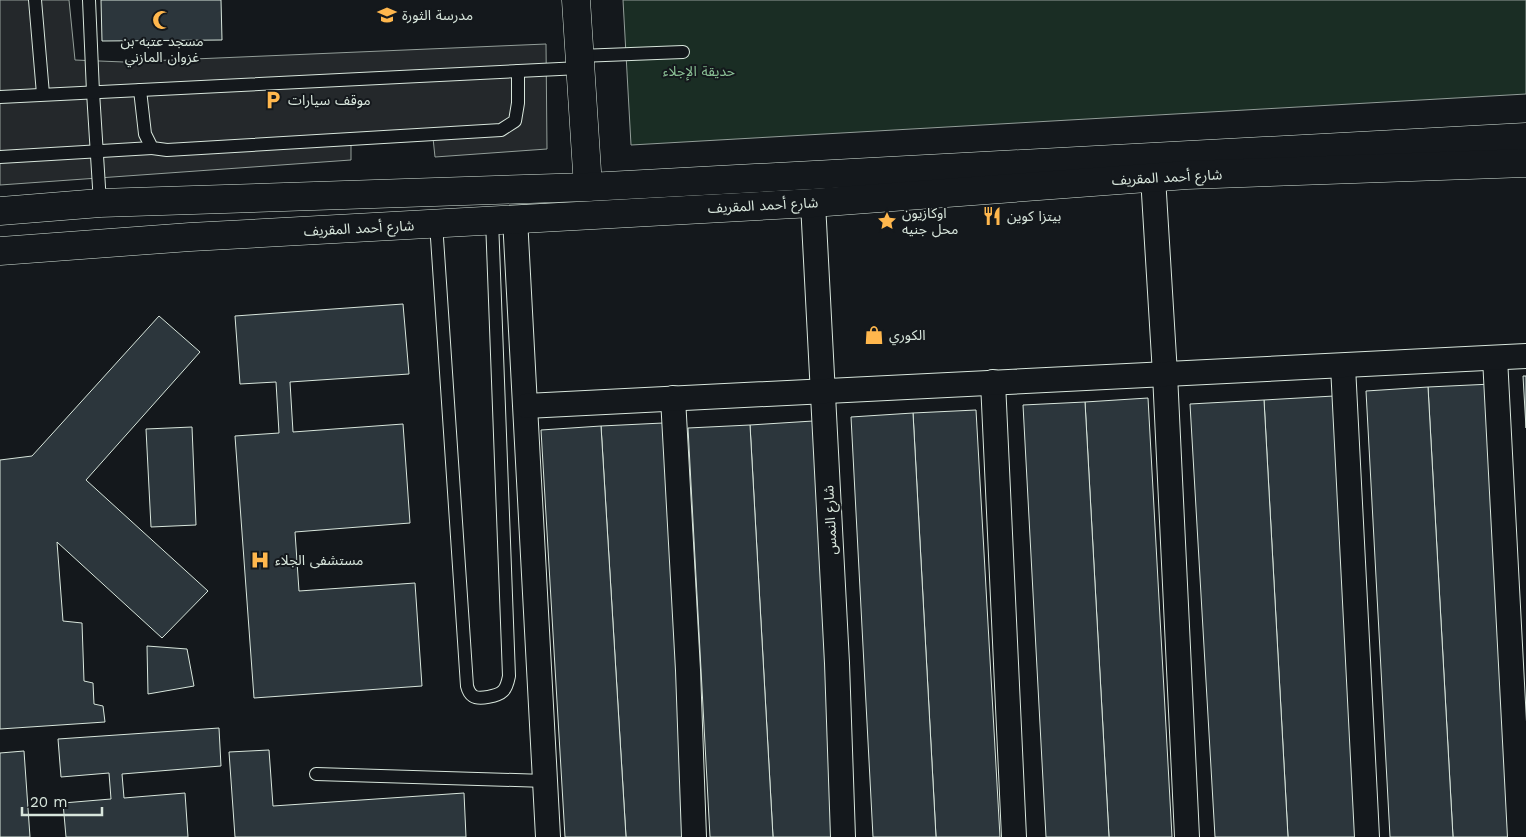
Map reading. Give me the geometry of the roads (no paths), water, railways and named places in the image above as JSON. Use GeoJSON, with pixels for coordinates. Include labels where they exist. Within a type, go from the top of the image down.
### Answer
{"type":"FeatureCollection","features":[{"type":"Feature","properties":{"kind":"main road"},"geometry":{"type":"LineString","coordinates":[[576,0],[588,187]]}},
{"type":"Feature","properties":{"kind":"main road","name":"شارع أحمد المقريف"},"geometry":{"type":"LineString","coordinates":[[0,211],[100,203],[588,187],[1526,137]]}},
{"type":"Feature","properties":{"kind":"main road","name":"شارع أحمد المقريف"},"geometry":{"type":"LineString","coordinates":[[0,251],[190,237],[813,203],[1153,177],[1526,163]]}},
{"type":"Feature","properties":{"kind":"main road"},"geometry":{"type":"LineString","coordinates":[[188,200],[190,237]]}},
{"type":"Feature","properties":{"kind":"street"},"geometry":{"type":"LineString","coordinates":[[1153,177],[1165,374],[1187,837]]}},
{"type":"Feature","properties":{"kind":"street","name":"شارع النمس"},"geometry":{"type":"LineString","coordinates":[[813,203],[837,663],[843,837]]}},
{"type":"Feature","properties":{"kind":"street"},"geometry":{"type":"LineString","coordinates":[[503,219],[526,406],[548,837]]}},
{"type":"Feature","properties":{"kind":"street"},"geometry":{"type":"LineString","coordinates":[[526,406],[1526,356]]}},
{"type":"Feature","properties":{"kind":"street"},"geometry":{"type":"LineString","coordinates":[[1495,358],[1520,837]]}},
{"type":"Feature","properties":{"kind":"street"},"geometry":{"type":"LineString","coordinates":[[1343,366],[1367,837]]}},
{"type":"Feature","properties":{"kind":"street"},"geometry":{"type":"LineString","coordinates":[[993,382],[1014,837]]}},
{"type":"Feature","properties":{"kind":"street"},"geometry":{"type":"LineString","coordinates":[[673,398],[688,679],[694,837]]}},
{"type":"Feature","properties":{"kind":"lane"},"geometry":{"type":"LineString","coordinates":[[35,0],[43,94]]}},
{"type":"Feature","properties":{"kind":"lane"},"geometry":{"type":"LineString","coordinates":[[89,0],[100,203]]}},
{"type":"Feature","properties":{"kind":"lane"},"geometry":{"type":"LineString","coordinates":[[0,96],[518,71],[580,62],[683,52]]}},
{"type":"Feature","properties":{"kind":"lane"},"geometry":{"type":"LineString","coordinates":[[0,157],[152,148],[167,150],[501,130],[515,121],[518,103],[518,71]]}},
{"type":"Feature","properties":{"kind":"lane"},"geometry":{"type":"LineString","coordinates":[[140,90],[144,134],[152,148]]}},
{"type":"Feature","properties":{"kind":"lane"},"geometry":{"type":"LineString","coordinates":[[436,223],[466,686],[473,696],[478,698],[502,692],[507,686],[509,676],[503,219]]}},
{"type":"Feature","properties":{"kind":"lane"},"geometry":{"type":"LineString","coordinates":[[316,774],[545,781]]}},
{"type":"Feature","properties":{"kind":"place","name":"مدرسة الثورة"},"geometry":{"type":"Point","coordinates":[387,15]}},
{"type":"Feature","properties":{"kind":"place","name":"مسجد عتبه بن غزوان المازني"},"geometry":{"type":"Point","coordinates":[162,20]}},
{"type":"Feature","properties":{"kind":"place","name":"موقف سيارات"},"geometry":{"type":"Point","coordinates":[273,100]}},
{"type":"Feature","properties":{"kind":"place","name":"بيتزا كوين"},"geometry":{"type":"Point","coordinates":[992,216]}},
{"type":"Feature","properties":{"kind":"place","name":"اوكازيون محل جنيه"},"geometry":{"type":"Point","coordinates":[887,221]}},
{"type":"Feature","properties":{"kind":"place","name":"الكوري"},"geometry":{"type":"Point","coordinates":[874,335]}},
{"type":"Feature","properties":{"kind":"place","name":"مستشفى الجلاء"},"geometry":{"type":"Point","coordinates":[260,560]}},
{"type":"Feature","properties":{"kind":"park label","name":"حديقة الإجلاء"},"geometry":{"type":"Point","coordinates":[699,71]}}]}
